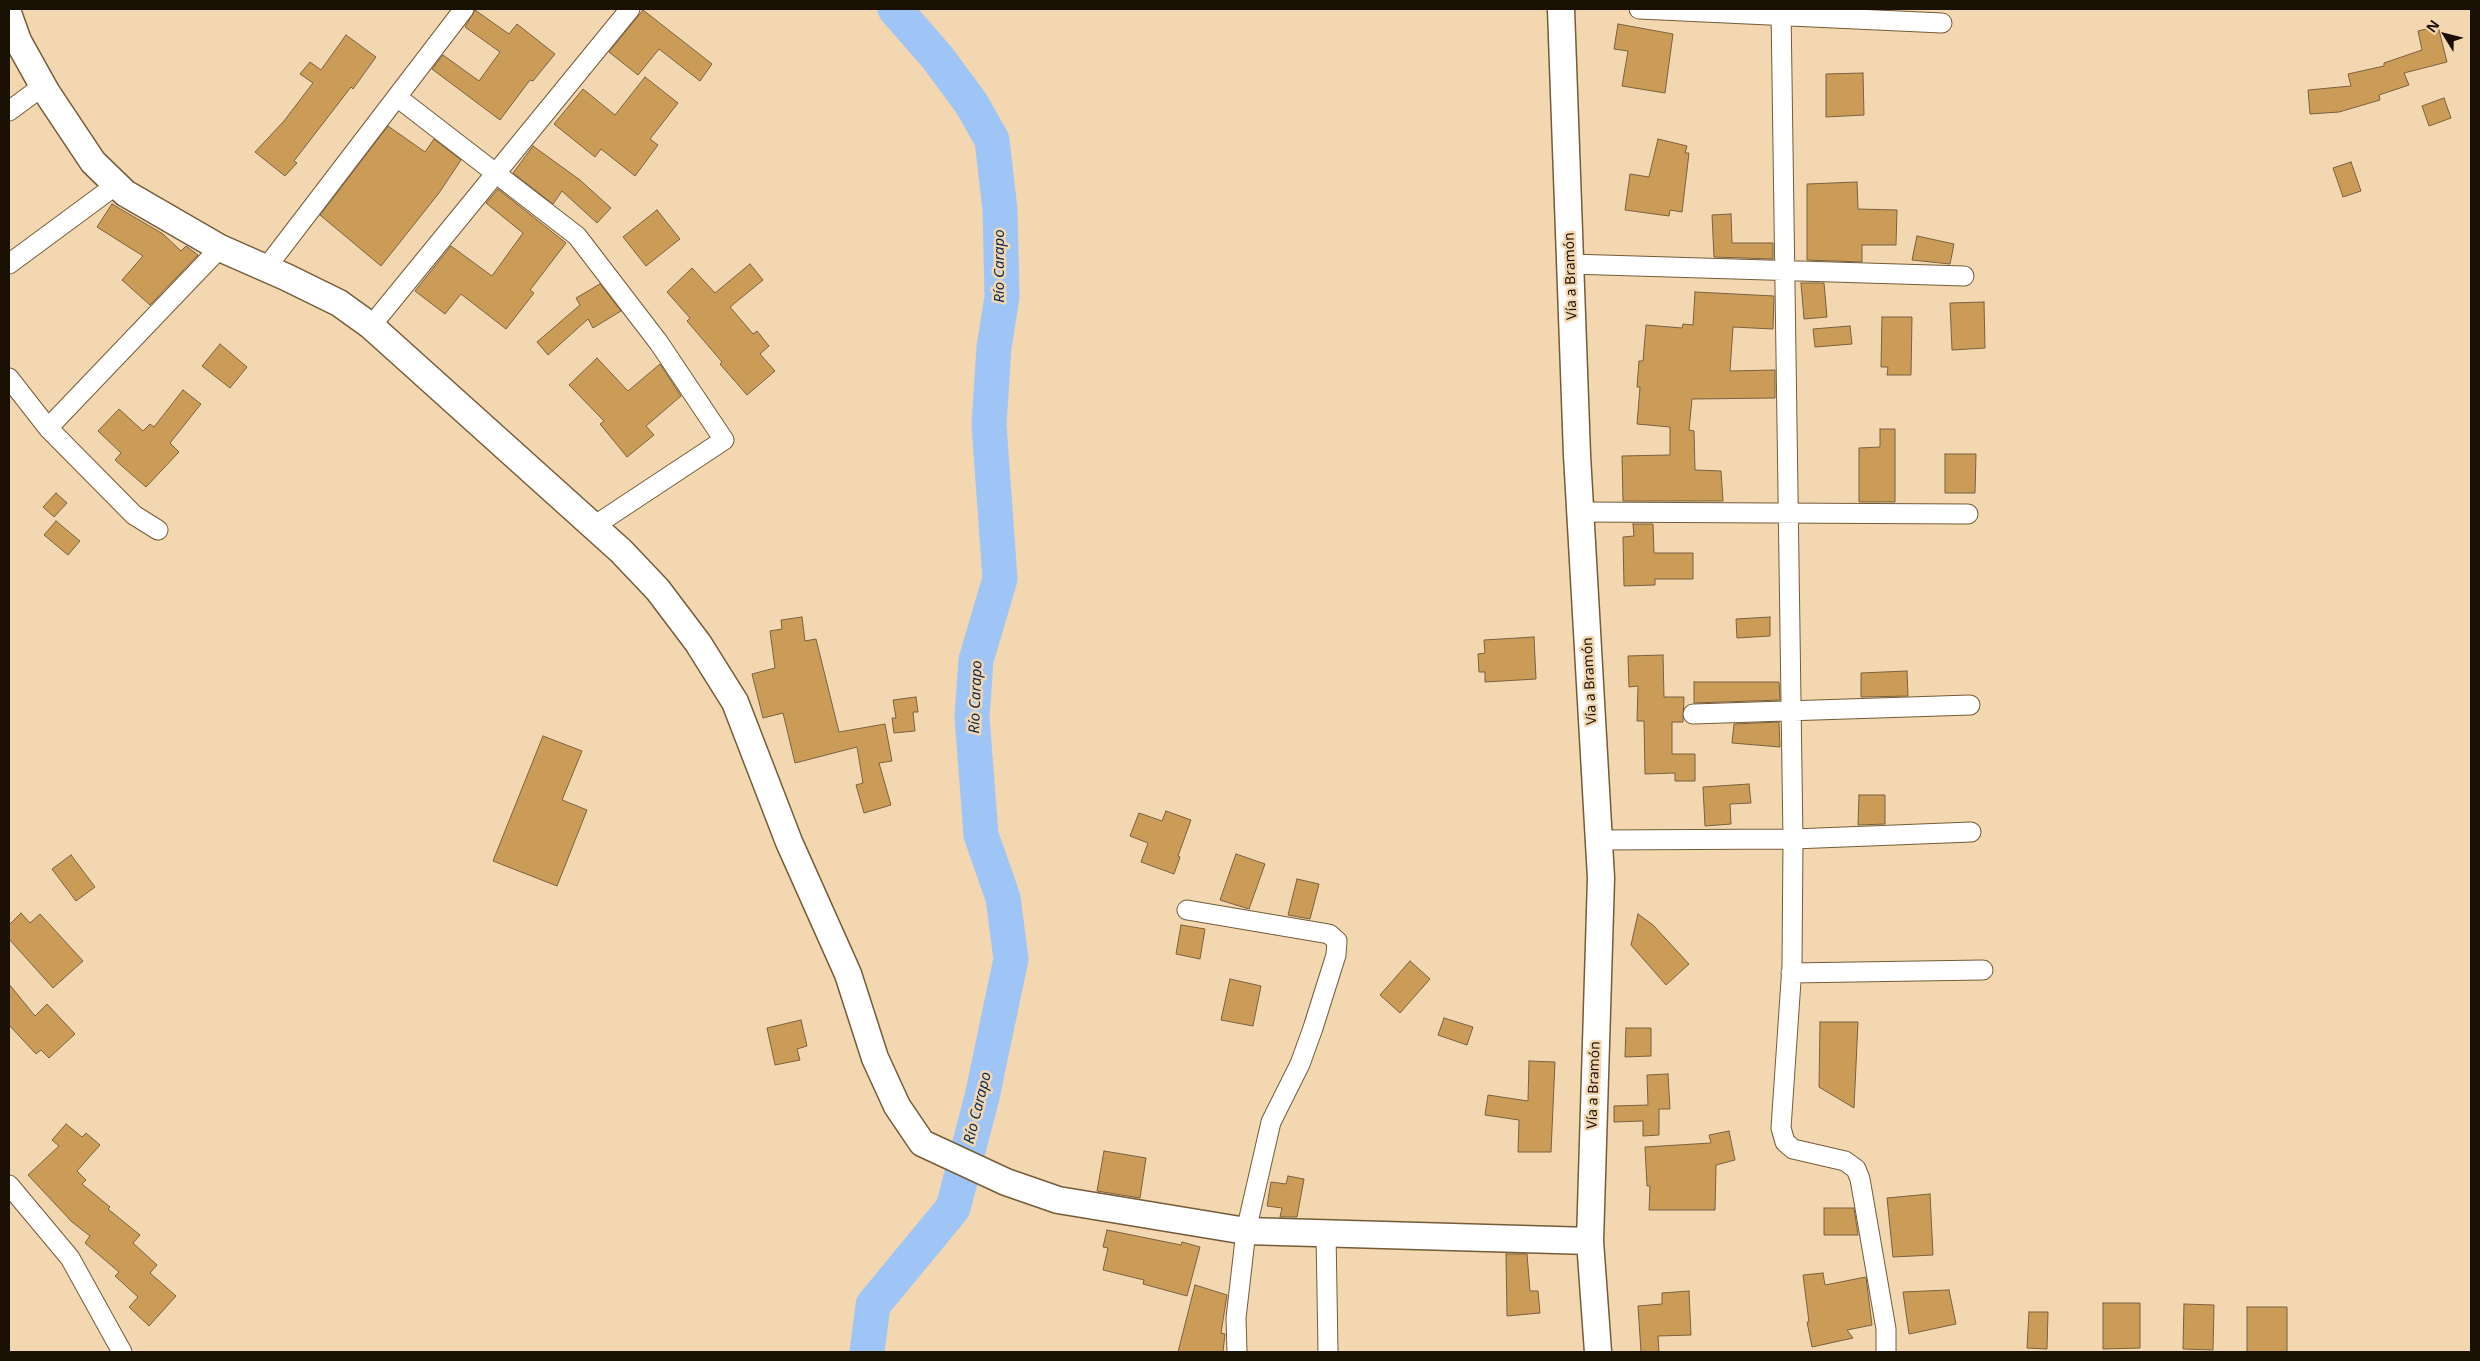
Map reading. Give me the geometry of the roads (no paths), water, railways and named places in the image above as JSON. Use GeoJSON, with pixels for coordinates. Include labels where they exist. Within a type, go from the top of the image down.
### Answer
{"type":"FeatureCollection","features":[{"type":"Feature","properties":{"kind":"street"},"geometry":{"type":"LineString","coordinates":[[266,268],[464,9]]}},
{"type":"Feature","properties":{"kind":"street"},"geometry":{"type":"LineString","coordinates":[[371,326],[498,173],[630,9]]}},
{"type":"Feature","properties":{"kind":"street","name":"Vía a Bramón"},"geometry":{"type":"LineString","coordinates":[[1561,9],[1580,512],[1601,878],[1590,1241],[1598,1352]]}},
{"type":"Feature","properties":{"kind":"street"},"geometry":{"type":"LineString","coordinates":[[1639,9],[1781,13],[1942,23]]}},
{"type":"Feature","properties":{"kind":"street"},"geometry":{"type":"LineString","coordinates":[[1781,13],[1793,839],[1791,974],[1782,1136],[1785,1142],[1793,1149],[1845,1161],[1856,1169],[1860,1179],[1886,1329],[1886,1352]]}},
{"type":"Feature","properties":{"kind":"street"},"geometry":{"type":"LineString","coordinates":[[9,16],[18,41],[43,86],[93,162],[125,193],[220,248],[339,303],[371,326],[594,526],[658,590],[698,642],[735,702],[789,842],[848,974],[875,1058],[897,1106],[922,1143],[1006,1182],[1058,1200],[1246,1231],[1590,1241]]}},
{"type":"Feature","properties":{"kind":"street"},"geometry":{"type":"LineString","coordinates":[[9,111],[43,86]]}},
{"type":"Feature","properties":{"kind":"street"},"geometry":{"type":"LineString","coordinates":[[396,97],[498,173],[577,236],[659,343],[724,440],[594,526]]}},
{"type":"Feature","properties":{"kind":"street"},"geometry":{"type":"LineString","coordinates":[[9,264],[116,185]]}},
{"type":"Feature","properties":{"kind":"street"},"geometry":{"type":"LineString","coordinates":[[48,428],[220,248]]}},
{"type":"Feature","properties":{"kind":"street"},"geometry":{"type":"LineString","coordinates":[[1570,264],[1964,276]]}},
{"type":"Feature","properties":{"kind":"street"},"geometry":{"type":"LineString","coordinates":[[9,378],[48,428],[134,515],[158,530]]}},
{"type":"Feature","properties":{"kind":"street"},"geometry":{"type":"LineString","coordinates":[[1580,512],[1968,514]]}},
{"type":"Feature","properties":{"kind":"street"},"geometry":{"type":"LineString","coordinates":[[1693,714],[1970,705]]}},
{"type":"Feature","properties":{"kind":"street"},"geometry":{"type":"LineString","coordinates":[[1598,840],[1793,839],[1971,832]]}},
{"type":"Feature","properties":{"kind":"street"},"geometry":{"type":"LineString","coordinates":[[1187,910],[1329,934],[1337,941],[1336,955],[1310,1037],[1300,1064],[1271,1122],[1246,1231],[1236,1318],[1237,1352]]}},
{"type":"Feature","properties":{"kind":"street"},"geometry":{"type":"LineString","coordinates":[[1791,974],[1983,970]]}},
{"type":"Feature","properties":{"kind":"street"},"geometry":{"type":"LineString","coordinates":[[9,1184],[70,1258],[122,1352]]}},
{"type":"Feature","properties":{"kind":"street"},"geometry":{"type":"LineString","coordinates":[[1326,1233],[1328,1352]]}},
{"type":"Feature","properties":{"kind":"waterway","name":"Río Carapo"},"geometry":{"type":"LineString","coordinates":[[867,1352],[873,1305],[953,1208],[982,1097],[1011,959],[1003,898],[981,835],[972,717],[976,660],[1000,579],[989,425],[994,347],[1002,297],[1000,210],[992,140],[971,103],[937,57],[895,9]]}}]}
